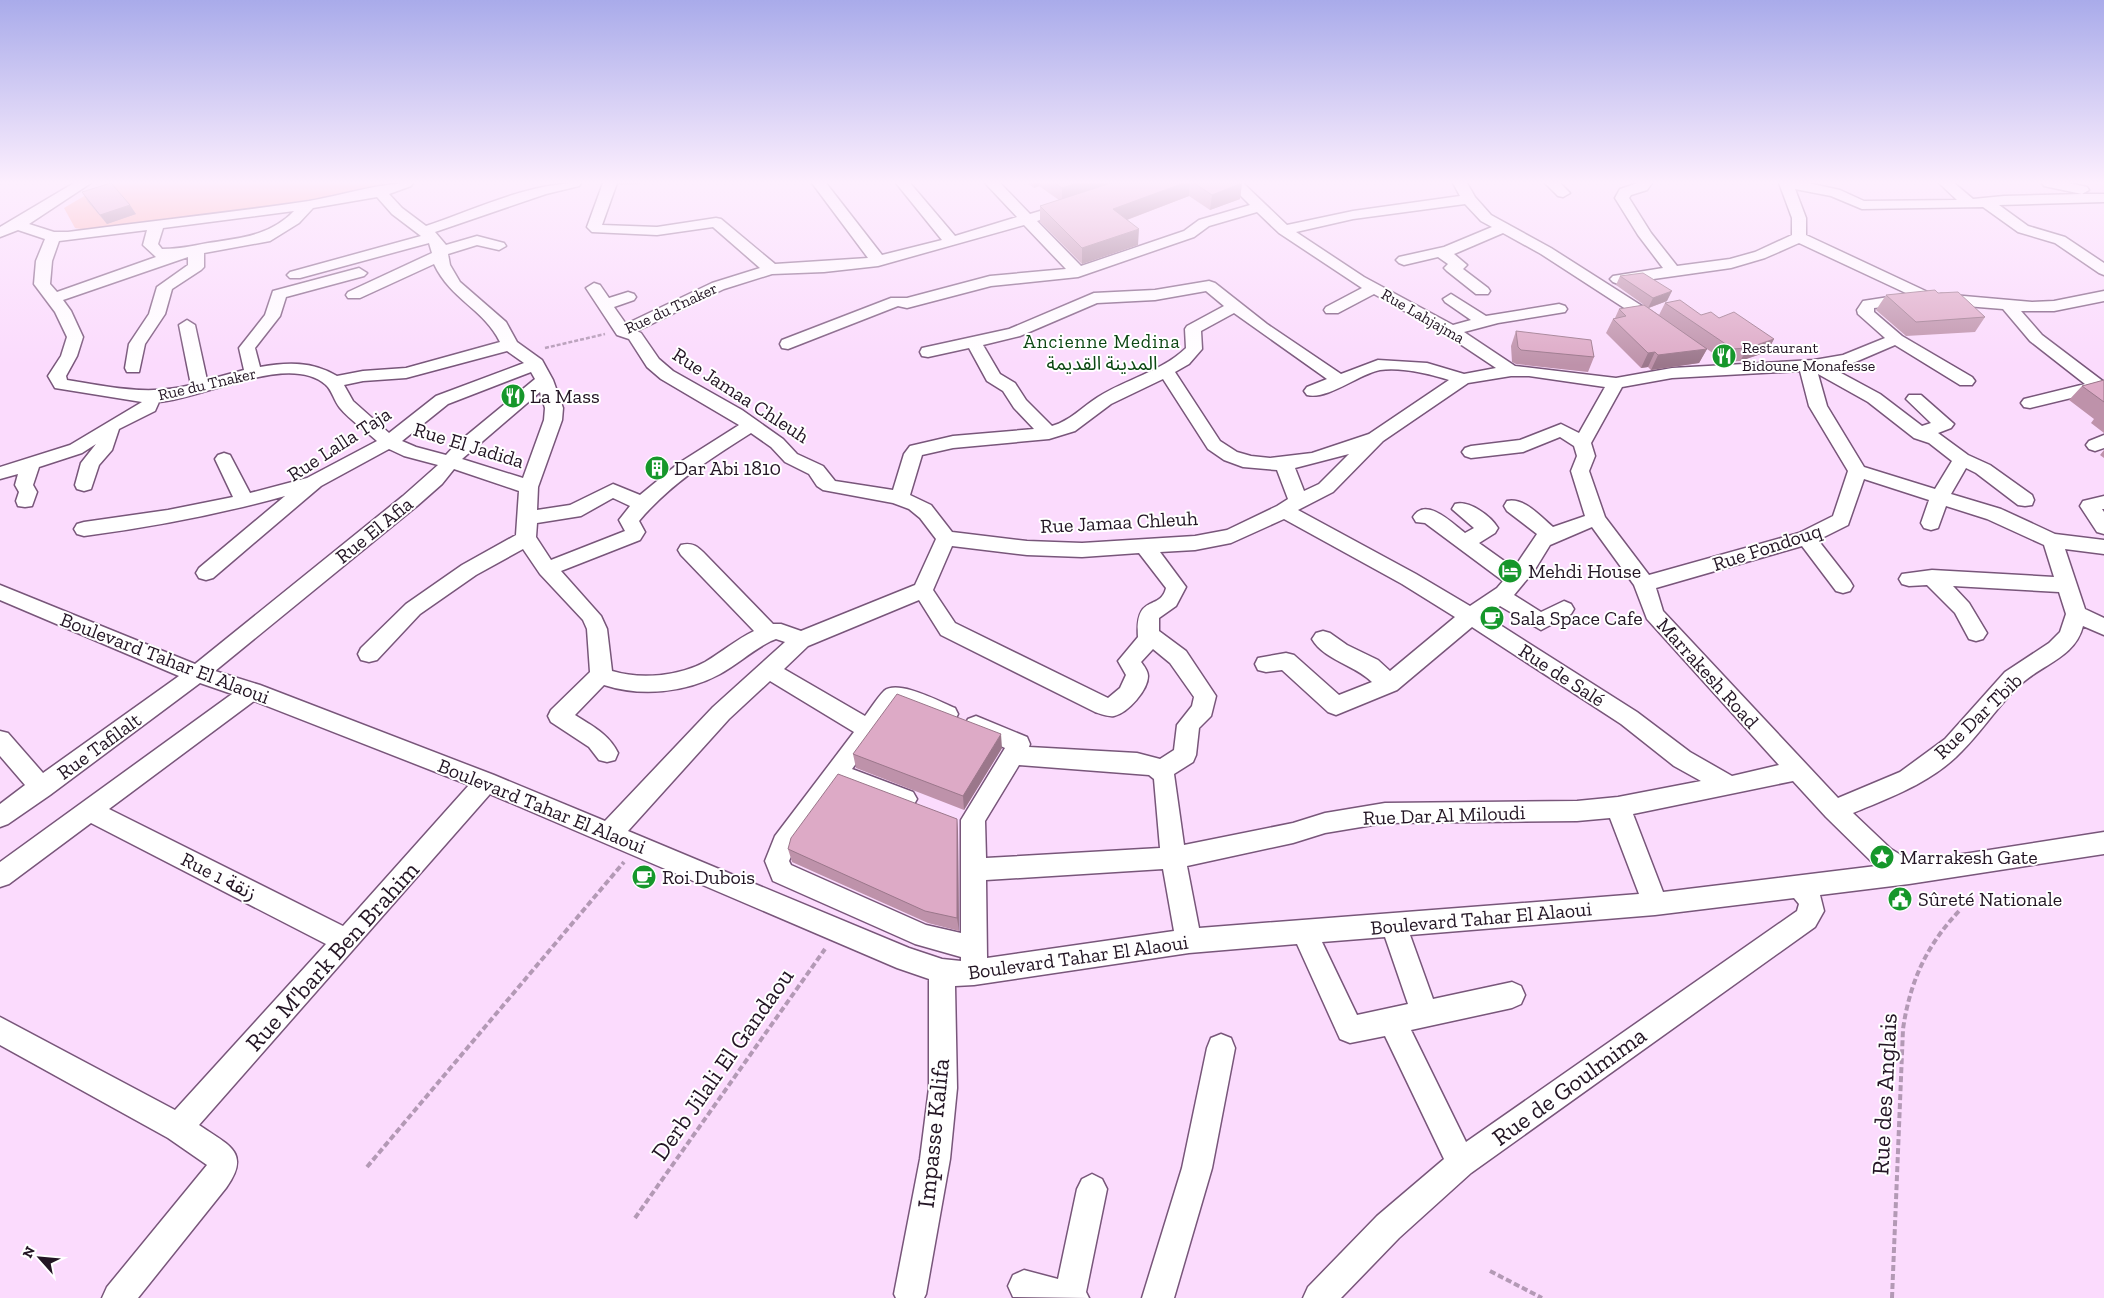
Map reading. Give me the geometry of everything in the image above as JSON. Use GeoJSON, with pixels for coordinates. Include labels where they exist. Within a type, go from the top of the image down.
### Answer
{"type":"FeatureCollection","features":[{"type":"Feature","properties":{"kind":"street","name":"Rue du Tnaker"},"geometry":{"type":"LineString","coordinates":[[51,244],[44,261],[42,284],[55,298],[75,337],[69,356],[57,376],[61,384],[128,396],[164,396],[273,369],[306,370],[327,376],[334,382]]}},
{"type":"Feature","properties":{"kind":"street"},"geometry":{"type":"LineString","coordinates":[[150,244],[158,253],[188,252],[246,244]]}},
{"type":"Feature","properties":{"kind":"street"},"geometry":{"type":"LineString","coordinates":[[354,295],[434,244]]}},
{"type":"Feature","properties":{"kind":"street"},"geometry":{"type":"LineString","coordinates":[[434,244],[454,285],[500,325],[529,361],[554,408],[553,420],[529,487],[526,538],[547,569],[581,602],[592,616],[597,630],[599,668],[602,674],[615,681],[627,684],[661,683],[695,675],[710,669],[770,633],[782,631],[802,639]]}},
{"type":"Feature","properties":{"kind":"street"},"geometry":{"type":"LineString","coordinates":[[278,279],[439,244]]}},
{"type":"Feature","properties":{"kind":"street"},"geometry":{"type":"LineString","coordinates":[[490,244],[498,246]]}},
{"type":"Feature","properties":{"kind":"street"},"geometry":{"type":"LineString","coordinates":[[739,244],[771,269]]}},
{"type":"Feature","properties":{"kind":"street"},"geometry":{"type":"LineString","coordinates":[[865,244],[878,260]]}},
{"type":"Feature","properties":{"kind":"street","name":"Rue du Tnaker"},"geometry":{"type":"LineString","coordinates":[[623,332],[718,286],[771,269],[824,267],[878,260],[946,244]]}},
{"type":"Feature","properties":{"kind":"street"},"geometry":{"type":"LineString","coordinates":[[1050,244],[1078,272]]}},
{"type":"Feature","properties":{"kind":"street"},"geometry":{"type":"LineString","coordinates":[[788,344],[897,300],[907,303],[977,284],[1078,272],[1161,244]]}},
{"type":"Feature","properties":{"kind":"street","name":"Rue Lahjajma"},"geometry":{"type":"LineString","coordinates":[[1303,244],[1374,288],[1451,331],[1512,371]]}},
{"type":"Feature","properties":{"kind":"street"},"geometry":{"type":"LineString","coordinates":[[1404,260],[1442,253],[1465,244]]}},
{"type":"Feature","properties":{"kind":"street"},"geometry":{"type":"LineString","coordinates":[[1534,244],[1673,334]]}},
{"type":"Feature","properties":{"kind":"street"},"geometry":{"type":"LineString","coordinates":[[1652,244],[1672,270]]}},
{"type":"Feature","properties":{"kind":"street"},"geometry":{"type":"LineString","coordinates":[[1595,282],[1731,263],[1750,258],[1784,244]]}},
{"type":"Feature","properties":{"kind":"street"},"geometry":{"type":"LineString","coordinates":[[1813,244],[1927,297]]}},
{"type":"Feature","properties":{"kind":"street"},"geometry":{"type":"LineString","coordinates":[[2065,244],[2104,270]]}},
{"type":"Feature","properties":{"kind":"street"},"geometry":{"type":"LineString","coordinates":[[55,298],[188,252]]}},
{"type":"Feature","properties":{"kind":"street"},"geometry":{"type":"LineString","coordinates":[[133,368],[137,344],[157,314],[163,290],[170,283],[196,266],[188,252]]}},
{"type":"Feature","properties":{"kind":"street"},"geometry":{"type":"LineString","coordinates":[[1442,253],[1459,265],[1452,268],[1482,291]]}},
{"type":"Feature","properties":{"kind":"street"},"geometry":{"type":"LineString","coordinates":[[253,373],[247,348],[278,306],[279,294],[360,273]]}},
{"type":"Feature","properties":{"kind":"street"},"geometry":{"type":"LineString","coordinates":[[1062,274],[1082,304]]}},
{"type":"Feature","properties":{"kind":"street"},"geometry":{"type":"LineString","coordinates":[[928,352],[1014,333],[1101,296],[1155,294],[1209,286],[1234,307],[1338,379]]}},
{"type":"Feature","properties":{"kind":"street","name":"Rue Jamaa Chleuh"},"geometry":{"type":"LineString","coordinates":[[594,288],[607,304],[623,332],[638,340],[653,363],[667,376],[736,414],[777,443],[791,458],[816,470],[824,482],[830,486],[900,497],[925,511],[946,538],[1028,548],[1082,550],[1145,547],[1195,543],[1232,536],[1326,488],[1377,437],[1463,379],[1512,371],[1529,371],[1616,383],[1672,373],[1721,369]]}},
{"type":"Feature","properties":{"kind":"street"},"geometry":{"type":"LineString","coordinates":[[1332,310],[1374,288]]}},
{"type":"Feature","properties":{"kind":"street"},"geometry":{"type":"LineString","coordinates":[[1966,381],[1896,339],[1866,314],[1864,307],[1869,304],[1927,297],[2009,307],[2054,306],[2104,296]]}},
{"type":"Feature","properties":{"kind":"street"},"geometry":{"type":"LineString","coordinates":[[607,304],[628,297]]}},
{"type":"Feature","properties":{"kind":"street"},"geometry":{"type":"LineString","coordinates":[[1451,299],[1485,322]]}},
{"type":"Feature","properties":{"kind":"street"},"geometry":{"type":"LineString","coordinates":[[900,497],[913,454],[916,450],[953,442],[1050,433],[1068,427],[1105,400],[1166,371],[1184,360],[1194,349],[1194,329],[1234,307]]}},
{"type":"Feature","properties":{"kind":"street"},"geometry":{"type":"LineString","coordinates":[[2009,307],[2036,338],[2101,388]]}},
{"type":"Feature","properties":{"kind":"street"},"geometry":{"type":"LineString","coordinates":[[1451,331],[1485,322],[1559,309]]}},
{"type":"Feature","properties":{"kind":"street"},"geometry":{"type":"LineString","coordinates":[[187,325],[200,386]]}},
{"type":"Feature","properties":{"kind":"street"},"geometry":{"type":"LineString","coordinates":[[1700,353],[1721,369],[1811,365],[1847,359],[1896,339]]}},
{"type":"Feature","properties":{"kind":"street"},"geometry":{"type":"LineString","coordinates":[[974,343],[993,377],[1009,387],[1020,404],[1050,433]]}},
{"type":"Feature","properties":{"kind":"street"},"geometry":{"type":"LineString","coordinates":[[334,382],[362,376],[529,361]]}},
{"type":"Feature","properties":{"kind":"street","name":"Rue Lalla Taja"},"geometry":{"type":"LineString","coordinates":[[206,573],[314,482],[389,442],[450,396],[529,361]]}},
{"type":"Feature","properties":{"kind":"street","name":"Rue El Afia"},"geometry":{"type":"LineString","coordinates":[[197,674],[410,501],[478,434],[529,361]]}},
{"type":"Feature","properties":{"kind":"street"},"geometry":{"type":"LineString","coordinates":[[1313,391],[1338,379],[1378,365],[1427,368],[1463,379]]}},
{"type":"Feature","properties":{"kind":"street"},"geometry":{"type":"LineString","coordinates":[[1811,365],[1874,398],[1920,434],[1936,439],[1962,459],[1983,469],[2025,500]]}},
{"type":"Feature","properties":{"kind":"street"},"geometry":{"type":"LineString","coordinates":[[1811,365],[1818,406],[1857,471],[1994,514],[2052,541],[2104,547]]}},
{"type":"Feature","properties":{"kind":"street"},"geometry":{"type":"LineString","coordinates":[[1166,371],[1214,445],[1235,459],[1284,463],[1329,455],[1377,437]]}},
{"type":"Feature","properties":{"kind":"street","name":"Rue El Jadida"},"geometry":{"type":"LineString","coordinates":[[334,382],[346,404],[389,442],[410,452],[451,462],[529,487]]}},
{"type":"Feature","properties":{"kind":"street","name":"Marrakesh Road"},"geometry":{"type":"LineString","coordinates":[[1616,383],[1582,444],[1586,456],[1580,471],[1596,519],[1634,567],[1644,584],[1654,614],[1796,771],[1834,810],[1882,857],[1909,873]]}},
{"type":"Feature","properties":{"kind":"street"},"geometry":{"type":"LineString","coordinates":[[2030,403],[2101,388]]}},
{"type":"Feature","properties":{"kind":"street"},"geometry":{"type":"LineString","coordinates":[[0,472],[76,449],[111,426],[148,407],[152,396]]}},
{"type":"Feature","properties":{"kind":"street"},"geometry":{"type":"LineString","coordinates":[[1915,399],[1935,418],[1945,424],[1920,434]]}},
{"type":"Feature","properties":{"kind":"street"},"geometry":{"type":"LineString","coordinates":[[547,569],[633,535],[635,532],[629,520],[642,504],[684,467],[751,425]]}},
{"type":"Feature","properties":{"kind":"street"},"geometry":{"type":"LineString","coordinates":[[84,485],[90,463],[103,450],[111,426]]}},
{"type":"Feature","properties":{"kind":"street"},"geometry":{"type":"LineString","coordinates":[[1471,452],[1523,446],[1561,430],[1582,444]]}},
{"type":"Feature","properties":{"kind":"street"},"geometry":{"type":"LineString","coordinates":[[224,459],[245,502]]}},
{"type":"Feature","properties":{"kind":"street"},"geometry":{"type":"LineString","coordinates":[[1931,523],[1940,497],[1962,459]]}},
{"type":"Feature","properties":{"kind":"street"},"geometry":{"type":"LineString","coordinates":[[25,501],[28,492],[24,485],[32,463]]}},
{"type":"Feature","properties":{"kind":"street"},"geometry":{"type":"LineString","coordinates":[[1284,463],[1291,506]]}},
{"type":"Feature","properties":{"kind":"street","name":"Rue Fondouq"},"geometry":{"type":"LineString","coordinates":[[1644,584],[1806,538],[1841,520],[1857,471]]}},
{"type":"Feature","properties":{"kind":"street"},"geometry":{"type":"LineString","coordinates":[[84,529],[148,521],[245,502],[314,482]]}},
{"type":"Feature","properties":{"kind":"street"},"geometry":{"type":"LineString","coordinates":[[528,518],[574,511],[613,490],[642,504]]}},
{"type":"Feature","properties":{"kind":"street"},"geometry":{"type":"LineString","coordinates":[[2104,502],[2090,506],[2104,527]]}},
{"type":"Feature","properties":{"kind":"street","name":"Rue de Salé"},"geometry":{"type":"LineString","coordinates":[[1291,506],[1629,718],[1682,759],[1730,786]]}},
{"type":"Feature","properties":{"kind":"street"},"geometry":{"type":"LineString","coordinates":[[1514,506],[1551,535]]}},
{"type":"Feature","properties":{"kind":"street"},"geometry":{"type":"LineString","coordinates":[[1462,509],[1488,528],[1465,543]]}},
{"type":"Feature","properties":{"kind":"street"},"geometry":{"type":"LineString","coordinates":[[1423,517],[1427,514],[1516,580]]}},
{"type":"Feature","properties":{"kind":"street"},"geometry":{"type":"LineString","coordinates":[[1266,664],[1286,661],[1336,706],[1389,684],[1470,617],[1500,596],[1516,580],[1542,540],[1596,519]]}},
{"type":"Feature","properties":{"kind":"street"},"geometry":{"type":"LineString","coordinates":[[369,654],[413,609],[468,570],[526,538]]}},
{"type":"Feature","properties":{"kind":"street"},"geometry":{"type":"LineString","coordinates":[[610,833],[721,714],[802,639],[923,590],[946,538]]}},
{"type":"Feature","properties":{"kind":"street"},"geometry":{"type":"LineString","coordinates":[[1806,538],[1843,586]]}},
{"type":"Feature","properties":{"kind":"street"},"geometry":{"type":"LineString","coordinates":[[2052,541],[2076,614],[2104,627]]}},
{"type":"Feature","properties":{"kind":"street"},"geometry":{"type":"LineString","coordinates":[[923,590],[948,629],[1108,708],[1116,706],[1134,684],[1137,673],[1130,661],[1147,642],[1148,615],[1174,596],[1176,587],[1145,547]]}},
{"type":"Feature","properties":{"kind":"street"},"geometry":{"type":"LineString","coordinates":[[688,550],[710,570],[749,615],[770,633]]}},
{"type":"Feature","properties":{"kind":"street"},"geometry":{"type":"LineString","coordinates":[[1909,579],[1932,577],[2066,585]]}},
{"type":"Feature","properties":{"kind":"street"},"geometry":{"type":"LineString","coordinates":[[1932,577],[1962,608],[1976,633]]}},
{"type":"Feature","properties":{"kind":"street","name":"Boulevard Tahar El Alaoui"},"geometry":{"type":"LineString","coordinates":[[0,592],[197,674],[252,691],[486,782],[610,833],[837,931],[942,971],[974,961],[1190,941],[1655,904],[1909,873],[2104,843]]}},
{"type":"Feature","properties":{"kind":"street"},"geometry":{"type":"LineString","coordinates":[[1500,596],[1541,622],[1564,609]]}},
{"type":"Feature","properties":{"kind":"street","name":"Rue Dar Tbib"},"geometry":{"type":"LineString","coordinates":[[1834,810],[1908,779],[1953,746],[2013,678],[2057,649],[2070,636],[2076,614]]}},
{"type":"Feature","properties":{"kind":"street"},"geometry":{"type":"LineString","coordinates":[[1148,634],[1178,657],[1205,696],[1203,710],[1188,725],[1185,755],[1161,770]]}},
{"type":"Feature","properties":{"kind":"street"},"geometry":{"type":"LineString","coordinates":[[1323,639],[1339,652],[1370,666],[1389,684]]}},
{"type":"Feature","properties":{"kind":"street"},"geometry":{"type":"LineString","coordinates":[[768,670],[868,729]]}},
{"type":"Feature","properties":{"kind":"street","name":"Rue Tafilalt"},"geometry":{"type":"LineString","coordinates":[[0,817],[197,674]]}},
{"type":"Feature","properties":{"kind":"street"},"geometry":{"type":"LineString","coordinates":[[602,674],[559,716],[597,740],[607,753]]}},
{"type":"Feature","properties":{"kind":"street"},"geometry":{"type":"LineString","coordinates":[[0,876],[252,691]]}},
{"type":"Feature","properties":{"kind":"street"},"geometry":{"type":"LineString","coordinates":[[898,695],[1013,740],[1019,744],[1014,755],[979,810],[963,822],[973,870],[974,961],[924,936],[779,870],[777,861],[784,844],[891,698],[898,695]]}},
{"type":"Feature","properties":{"kind":"street"},"geometry":{"type":"LineString","coordinates":[[0,740],[42,788]]}},
{"type":"Feature","properties":{"kind":"street"},"geometry":{"type":"LineString","coordinates":[[1014,755],[1137,762],[1152,765],[1161,770],[1165,778],[1174,858],[1190,941]]}},
{"type":"Feature","properties":{"kind":"street","name":"Rue Dar Al Miloudi"},"geometry":{"type":"LineString","coordinates":[[973,870],[1174,858],[1293,833],[1325,823],[1385,813],[1577,811],[1618,807],[1730,786],[1796,771]]}},
{"type":"Feature","properties":{"kind":"street"},"geometry":{"type":"LineString","coordinates":[[836,772],[926,808]]}},
{"type":"Feature","properties":{"kind":"street","name":"Rue M'bark Ben Brahim"},"geometry":{"type":"LineString","coordinates":[[178,1128],[486,782]]}},
{"type":"Feature","properties":{"kind":"street"},"geometry":{"type":"LineString","coordinates":[[1618,807],[1655,904]]}},
{"type":"Feature","properties":{"kind":"street","name":"Rue 1 زنقة"},"geometry":{"type":"LineString","coordinates":[[91,811],[346,941]]}},
{"type":"Feature","properties":{"kind":"street","name":"Rue de Goulmima"},"geometry":{"type":"LineString","coordinates":[[1319,1298],[1388,1227],[1461,1163],[1806,919],[1813,910],[1813,905],[1810,898],[1800,887]]}},
{"type":"Feature","properties":{"kind":"street"},"geometry":{"type":"LineString","coordinates":[[1392,925],[1425,1014]]}},
{"type":"Feature","properties":{"kind":"street"},"geometry":{"type":"LineString","coordinates":[[1304,932],[1350,1030],[1512,995]]}},
{"type":"Feature","properties":{"kind":"street","name":"Impasse Kalifa"},"geometry":{"type":"LineString","coordinates":[[910,1294],[935,1159],[943,1088],[942,971]]}},
{"type":"Feature","properties":{"kind":"street"},"geometry":{"type":"LineString","coordinates":[[1392,1021],[1461,1163]]}},
{"type":"Feature","properties":{"kind":"street"},"geometry":{"type":"LineString","coordinates":[[0,1030],[178,1128],[224,1159],[223,1168],[216,1178],[118,1298]]}},
{"type":"Feature","properties":{"kind":"street"},"geometry":{"type":"LineString","coordinates":[[1158,1298],[1196,1168],[1220,1048]]}},
{"type":"Feature","properties":{"kind":"street"},"geometry":{"type":"LineString","coordinates":[[1024,1286],[1070,1298],[1092,1189]]}},
{"type":"Feature","properties":{"kind":"path","name":"Rue du Tnaker"},"geometry":{"type":"LineString","coordinates":[[529,361],[581,338],[623,332]]}},
{"type":"Feature","properties":{"kind":"path"},"geometry":{"type":"LineString","coordinates":[[367,1167],[638,846]]}},
{"type":"Feature","properties":{"kind":"path","name":"Rue des Anglais"},"geometry":{"type":"LineString","coordinates":[[1892,1298],[1903,1029],[1906,1004],[1921,960],[1945,924],[1961,909]]}},
{"type":"Feature","properties":{"kind":"path","name":"Derb Jilali El Gandaou"},"geometry":{"type":"LineString","coordinates":[[635,1218],[837,931]]}},
{"type":"Feature","properties":{"kind":"path"},"geometry":{"type":"LineString","coordinates":[[1490,1271],[1542,1298]]}},
{"type":"Feature","properties":{"kind":"building"},"geometry":{"type":"Polygon","coordinates":[[[1078,244],[1095,244],[1082,248],[1078,244]]]}},
{"type":"Feature","properties":{"kind":"building"},"geometry":{"type":"Polygon","coordinates":[[[1643,273],[1672,291],[1653,298],[1620,276],[1643,273]]]}},
{"type":"Feature","properties":{"kind":"building"},"geometry":{"type":"Polygon","coordinates":[[[1935,290],[1938,293],[1958,292],[1985,317],[1916,322],[1886,295],[1935,290]]]}},
{"type":"Feature","properties":{"kind":"building"},"geometry":{"type":"Polygon","coordinates":[[[1680,300],[1701,315],[1711,312],[1719,318],[1734,312],[1774,339],[1748,348],[1733,349],[1665,303],[1680,300]]]}},
{"type":"Feature","properties":{"kind":"building"},"geometry":{"type":"Polygon","coordinates":[[[1644,305],[1707,349],[1658,355],[1655,352],[1648,353],[1613,319],[1626,316],[1619,309],[1644,305]]]}},
{"type":"Feature","properties":{"kind":"building"},"geometry":{"type":"Polygon","coordinates":[[[1516,331],[1591,340],[1594,357],[1521,350],[1518,347],[1516,331]]]}},
{"type":"Feature","properties":{"kind":"building"},"geometry":{"type":"Polygon","coordinates":[[[2104,380],[2104,402],[2082,386],[2104,380]]]}},
{"type":"Feature","properties":{"kind":"building"},"geometry":{"type":"Polygon","coordinates":[[[897,694],[1001,734],[963,796],[853,754],[897,694]]]}},
{"type":"Feature","properties":{"kind":"building"},"geometry":{"type":"Polygon","coordinates":[[[838,774],[957,819],[957,918],[925,911],[788,849],[791,838],[838,774]]]}},
{"type":"Feature","properties":{"kind":"place","name":"Restaurant Bidoune Monafesse"},"geometry":{"type":"Point","coordinates":[1724,356]}},
{"type":"Feature","properties":{"kind":"place","name":"La Mass"},"geometry":{"type":"Point","coordinates":[513,396]}},
{"type":"Feature","properties":{"kind":"place","name":"Dar Abi 1810"},"geometry":{"type":"Point","coordinates":[657,468]}},
{"type":"Feature","properties":{"kind":"place","name":"Mehdi House"},"geometry":{"type":"Point","coordinates":[1510,571]}},
{"type":"Feature","properties":{"kind":"place","name":"Sala Space Cafe"},"geometry":{"type":"Point","coordinates":[1492,618]}},
{"type":"Feature","properties":{"kind":"place","name":"Marrakesh Gate"},"geometry":{"type":"Point","coordinates":[1882,857]}},
{"type":"Feature","properties":{"kind":"place","name":"Roi Dubois"},"geometry":{"type":"Point","coordinates":[644,877]}},
{"type":"Feature","properties":{"kind":"place","name":"Sûreté Nationale"},"geometry":{"type":"Point","coordinates":[1900,899]}},
{"type":"Feature","properties":{"kind":"district","name":"Ancienne Medina المدينة القديمة"},"geometry":{"type":"Point","coordinates":[1102,352]}}]}
